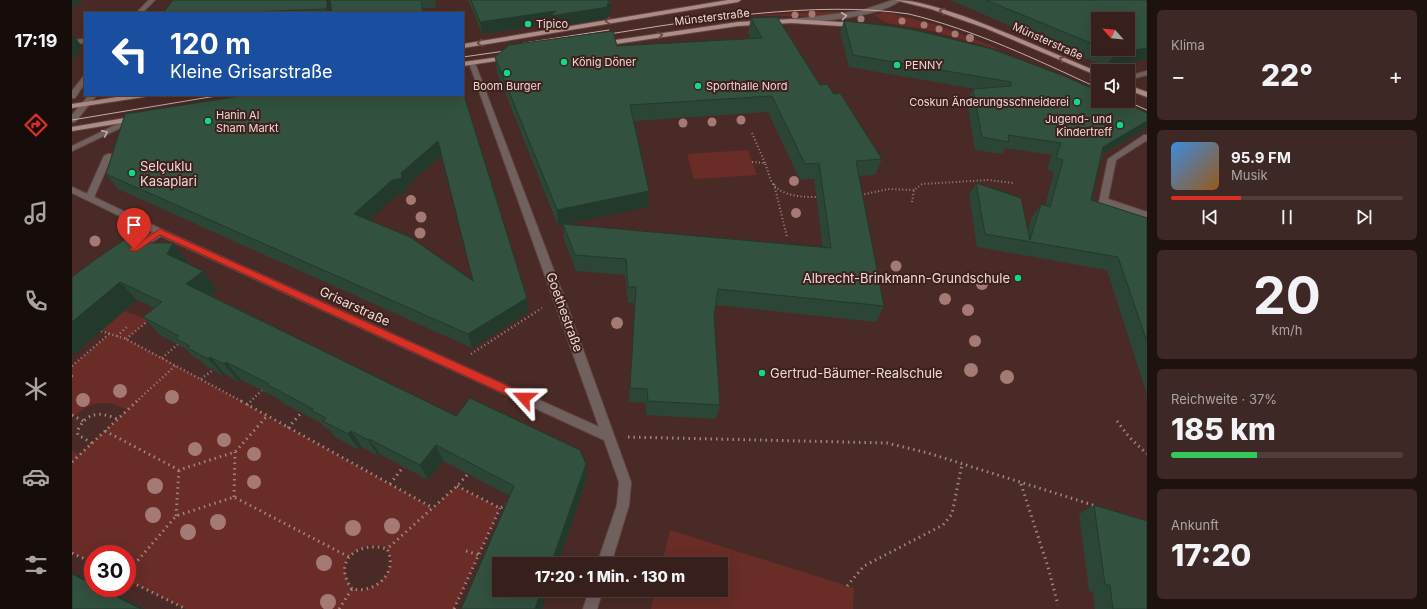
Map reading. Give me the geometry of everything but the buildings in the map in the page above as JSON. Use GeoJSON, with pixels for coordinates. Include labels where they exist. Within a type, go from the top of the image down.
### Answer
{"type":"FeatureCollection","features":[{"type":"Feature","properties":{"kind":"main road","name":"Münsterstraße"},"geometry":{"type":"LineString","coordinates":[[464,46],[714,2],[738,0]]}},
{"type":"Feature","properties":{"kind":"main road","name":"Münsterstraße"},"geometry":{"type":"LineString","coordinates":[[898,0],[933,8],[980,24],[1091,71]]}},
{"type":"Feature","properties":{"kind":"main road","name":"Münsterstraße"},"geometry":{"type":"LineString","coordinates":[[596,45],[738,24],[791,22],[864,25]]}},
{"type":"Feature","properties":{"kind":"main road"},"geometry":{"type":"LineString","coordinates":[[468,64],[515,57]]}},
{"type":"Feature","properties":{"kind":"main road"},"geometry":{"type":"LineString","coordinates":[[1135,90],[1147,96]]}},
{"type":"Feature","properties":{"kind":"main road"},"geometry":{"type":"LineString","coordinates":[[72,106],[137,96]]}},
{"type":"Feature","properties":{"kind":"main road"},"geometry":{"type":"LineString","coordinates":[[72,129],[143,117]]}},
{"type":"Feature","properties":{"kind":"street"},"geometry":{"type":"LineString","coordinates":[[140,12],[152,0]]}},
{"type":"Feature","properties":{"kind":"street"},"geometry":{"type":"LineString","coordinates":[[791,22],[861,14],[880,9],[898,0]]}},
{"type":"Feature","properties":{"kind":"street"},"geometry":{"type":"LineString","coordinates":[[72,42],[84,41]]}},
{"type":"Feature","properties":{"kind":"street","name":"Goethestraße"},"geometry":{"type":"LineString","coordinates":[[468,64],[559,297],[625,482],[623,505],[606,557]]}},
{"type":"Feature","properties":{"kind":"street"},"geometry":{"type":"LineString","coordinates":[[1135,76],[1147,73]]}},
{"type":"Feature","properties":{"kind":"street"},"geometry":{"type":"LineString","coordinates":[[72,96],[84,79]]}},
{"type":"Feature","properties":{"kind":"street"},"geometry":{"type":"LineString","coordinates":[[72,120],[93,96]]}},
{"type":"Feature","properties":{"kind":"street"},"geometry":{"type":"LineString","coordinates":[[72,149],[143,117]]}},
{"type":"Feature","properties":{"kind":"street"},"geometry":{"type":"LineString","coordinates":[[1102,212],[1112,159],[1147,137]]}},
{"type":"Feature","properties":{"kind":"street"},"geometry":{"type":"LineString","coordinates":[[90,198],[108,156]]}},
{"type":"Feature","properties":{"kind":"street","name":"Grisarstraße"},"geometry":{"type":"LineString","coordinates":[[72,190],[160,232],[610,437]]}},
{"type":"Feature","properties":{"kind":"street"},"geometry":{"type":"LineString","coordinates":[[1104,201],[1147,215]]}},
{"type":"Feature","properties":{"kind":"street"},"geometry":{"type":"LineString","coordinates":[[127,254],[160,232]]}},
{"type":"Feature","properties":{"kind":"street"},"geometry":{"type":"LineString","coordinates":[[590,609],[594,597]]}},
{"type":"Feature","properties":{"kind":"path"},"geometry":{"type":"LineString","coordinates":[[752,133],[774,184],[787,236]]}},
{"type":"Feature","properties":{"kind":"path"},"geometry":{"type":"LineString","coordinates":[[752,162],[765,163]]}},
{"type":"Feature","properties":{"kind":"path"},"geometry":{"type":"LineString","coordinates":[[857,196],[888,189],[914,190],[922,184],[989,180],[1013,183]]}},
{"type":"Feature","properties":{"kind":"path"},"geometry":{"type":"LineString","coordinates":[[774,184],[789,194],[796,196],[822,197]]}},
{"type":"Feature","properties":{"kind":"path"},"geometry":{"type":"LineString","coordinates":[[912,202],[914,190]]}},
{"type":"Feature","properties":{"kind":"path"},"geometry":{"type":"LineString","coordinates":[[452,366],[559,297]]}},
{"type":"Feature","properties":{"kind":"path"},"geometry":{"type":"LineString","coordinates":[[126,339],[155,316]]}},
{"type":"Feature","properties":{"kind":"path"},"geometry":{"type":"LineString","coordinates":[[117,336],[128,326]]}},
{"type":"Feature","properties":{"kind":"path"},"geometry":{"type":"LineString","coordinates":[[101,331],[126,339],[176,365],[433,508]]}},
{"type":"Feature","properties":{"kind":"path"},"geometry":{"type":"LineString","coordinates":[[72,366],[109,334]]}},
{"type":"Feature","properties":{"kind":"path"},"geometry":{"type":"LineString","coordinates":[[162,358],[178,344]]}},
{"type":"Feature","properties":{"kind":"path"},"geometry":{"type":"LineString","coordinates":[[72,462],[176,365]]}},
{"type":"Feature","properties":{"kind":"path"},"geometry":{"type":"LineString","coordinates":[[201,379],[214,370]]}},
{"type":"Feature","properties":{"kind":"path"},"geometry":{"type":"LineString","coordinates":[[247,405],[262,390]]}},
{"type":"Feature","properties":{"kind":"path"},"geometry":{"type":"LineString","coordinates":[[288,428],[302,412]]}},
{"type":"Feature","properties":{"kind":"path"},"geometry":{"type":"LineString","coordinates":[[92,443],[78,435],[76,432],[83,421],[98,414],[106,414],[117,419]]}},
{"type":"Feature","properties":{"kind":"path"},"geometry":{"type":"LineString","coordinates":[[72,415],[83,421]]}},
{"type":"Feature","properties":{"kind":"path"},"geometry":{"type":"LineString","coordinates":[[105,431],[179,470],[235,452],[267,416]]}},
{"type":"Feature","properties":{"kind":"path"},"geometry":{"type":"LineString","coordinates":[[1117,422],[1129,437],[1147,454]]}},
{"type":"Feature","properties":{"kind":"path"},"geometry":{"type":"LineString","coordinates":[[610,437],[887,443],[928,453],[1101,508]]}},
{"type":"Feature","properties":{"kind":"path"},"geometry":{"type":"LineString","coordinates":[[234,498],[235,452]]}},
{"type":"Feature","properties":{"kind":"path"},"geometry":{"type":"LineString","coordinates":[[847,586],[864,566],[942,525],[952,514],[962,464]]}},
{"type":"Feature","properties":{"kind":"path"},"geometry":{"type":"LineString","coordinates":[[390,484],[404,466]]}},
{"type":"Feature","properties":{"kind":"path"},"geometry":{"type":"LineString","coordinates":[[176,516],[179,470]]}},
{"type":"Feature","properties":{"kind":"path"},"geometry":{"type":"LineString","coordinates":[[387,549],[457,486],[468,474]]}},
{"type":"Feature","properties":{"kind":"path"},"geometry":{"type":"LineString","coordinates":[[1020,483],[1048,567],[1058,606]]}},
{"type":"Feature","properties":{"kind":"path"},"geometry":{"type":"LineString","coordinates":[[457,486],[460,486],[500,508]]}},
{"type":"Feature","properties":{"kind":"path"},"geometry":{"type":"LineString","coordinates":[[136,563],[176,516],[234,498],[349,557]]}},
{"type":"Feature","properties":{"kind":"path"},"geometry":{"type":"LineString","coordinates":[[454,609],[500,508],[514,502]]}},
{"type":"Feature","properties":{"kind":"path"},"geometry":{"type":"LineString","coordinates":[[369,546],[381,546],[387,549],[391,557],[390,566],[386,576],[375,586],[364,590],[352,589],[345,578],[345,567],[349,557],[357,550],[369,546]]}},
{"type":"Feature","properties":{"kind":"path"},"geometry":{"type":"LineString","coordinates":[[466,551],[479,555]]}},
{"type":"Feature","properties":{"kind":"path"},"geometry":{"type":"LineString","coordinates":[[72,553],[84,559]]}},
{"type":"Feature","properties":{"kind":"path"},"geometry":{"type":"LineString","coordinates":[[136,584],[186,609]]}},
{"type":"Feature","properties":{"kind":"path"},"geometry":{"type":"LineString","coordinates":[[339,609],[352,589]]}},
{"type":"Feature","properties":{"kind":"shaded area"},"geometry":{"type":"Polygon","coordinates":[[[817,12],[847,12],[813,16],[756,16],[817,12]]]}},
{"type":"Feature","properties":{"kind":"shaded area"},"geometry":{"type":"Polygon","coordinates":[[[885,12],[934,24],[998,48],[996,49],[928,30],[887,23],[874,15],[885,12]]]}},
{"type":"Feature","properties":{"kind":"shaded area"},"geometry":{"type":"Polygon","coordinates":[[[748,150],[757,175],[694,179],[687,154],[748,150]]]}},
{"type":"Feature","properties":{"kind":"shaded area"},"geometry":{"type":"Polygon","coordinates":[[[112,306],[149,320],[127,339],[433,508],[457,486],[500,508],[454,609],[186,609],[136,584],[136,545],[84,545],[84,559],[72,553],[72,451],[79,455],[127,410],[113,404],[105,403],[91,405],[72,418],[72,366],[109,334],[101,331],[120,315],[112,306]],[[369,545],[354,552],[349,557],[345,567],[348,581],[352,589],[365,590],[375,586],[384,578],[390,568],[391,563],[391,557],[387,549],[381,546],[369,545]]]}},
{"type":"Feature","properties":{"kind":"shaded area"},"geometry":{"type":"Polygon","coordinates":[[[670,530],[854,588],[853,609],[651,609],[654,597],[728,597],[728,557],[664,557],[670,530]]]}},
{"type":"Feature","properties":{"kind":"tram line"},"geometry":{"type":"LineString","coordinates":[[603,35],[677,23],[756,14],[835,9],[873,10],[909,14],[958,28],[1029,56],[1091,85]]}},
{"type":"Feature","properties":{"kind":"tram line"},"geometry":{"type":"LineString","coordinates":[[524,43],[609,30]]}},
{"type":"Feature","properties":{"kind":"tram line"},"geometry":{"type":"LineString","coordinates":[[464,57],[512,50]]}},
{"type":"Feature","properties":{"kind":"tram line"},"geometry":{"type":"LineString","coordinates":[[72,120],[216,96]]}},
{"type":"Feature","properties":{"kind":"tram line"},"geometry":{"type":"LineString","coordinates":[[1135,105],[1147,110]]}},
{"type":"Feature","properties":{"kind":"place","name":"Tipico"},"geometry":{"type":"Point","coordinates":[528,24]}},
{"type":"Feature","properties":{"kind":"place","name":"König Döner"},"geometry":{"type":"Point","coordinates":[564,62]}},
{"type":"Feature","properties":{"kind":"place","name":"PENNY"},"geometry":{"type":"Point","coordinates":[897,65]}},
{"type":"Feature","properties":{"kind":"place","name":"Boom Burger"},"geometry":{"type":"Point","coordinates":[507,73]}},
{"type":"Feature","properties":{"kind":"place","name":"Sporthalle Nord"},"geometry":{"type":"Point","coordinates":[698,86]}},
{"type":"Feature","properties":{"kind":"place","name":"Coskun Änderungsschneiderei"},"geometry":{"type":"Point","coordinates":[1077,102]}},
{"type":"Feature","properties":{"kind":"place","name":"Hanin Al Sham Markt"},"geometry":{"type":"Point","coordinates":[208,121]}},
{"type":"Feature","properties":{"kind":"place","name":"Jugend- und Kindertreff"},"geometry":{"type":"Point","coordinates":[1120,125]}},
{"type":"Feature","properties":{"kind":"place","name":"Selçuklu Kasaplari"},"geometry":{"type":"Point","coordinates":[132,173]}},
{"type":"Feature","properties":{"kind":"place","name":"Albrecht-Brinkmann-Grundschule"},"geometry":{"type":"Point","coordinates":[1018,278]}},
{"type":"Feature","properties":{"kind":"place","name":"Gertrud-Bäumer-Realschule"},"geometry":{"type":"Point","coordinates":[762,373]}},
{"type":"Feature","properties":{"kind":"route"},"geometry":{"type":"LineString","coordinates":[[134,249],[160,232],[524,398]]}}]}
